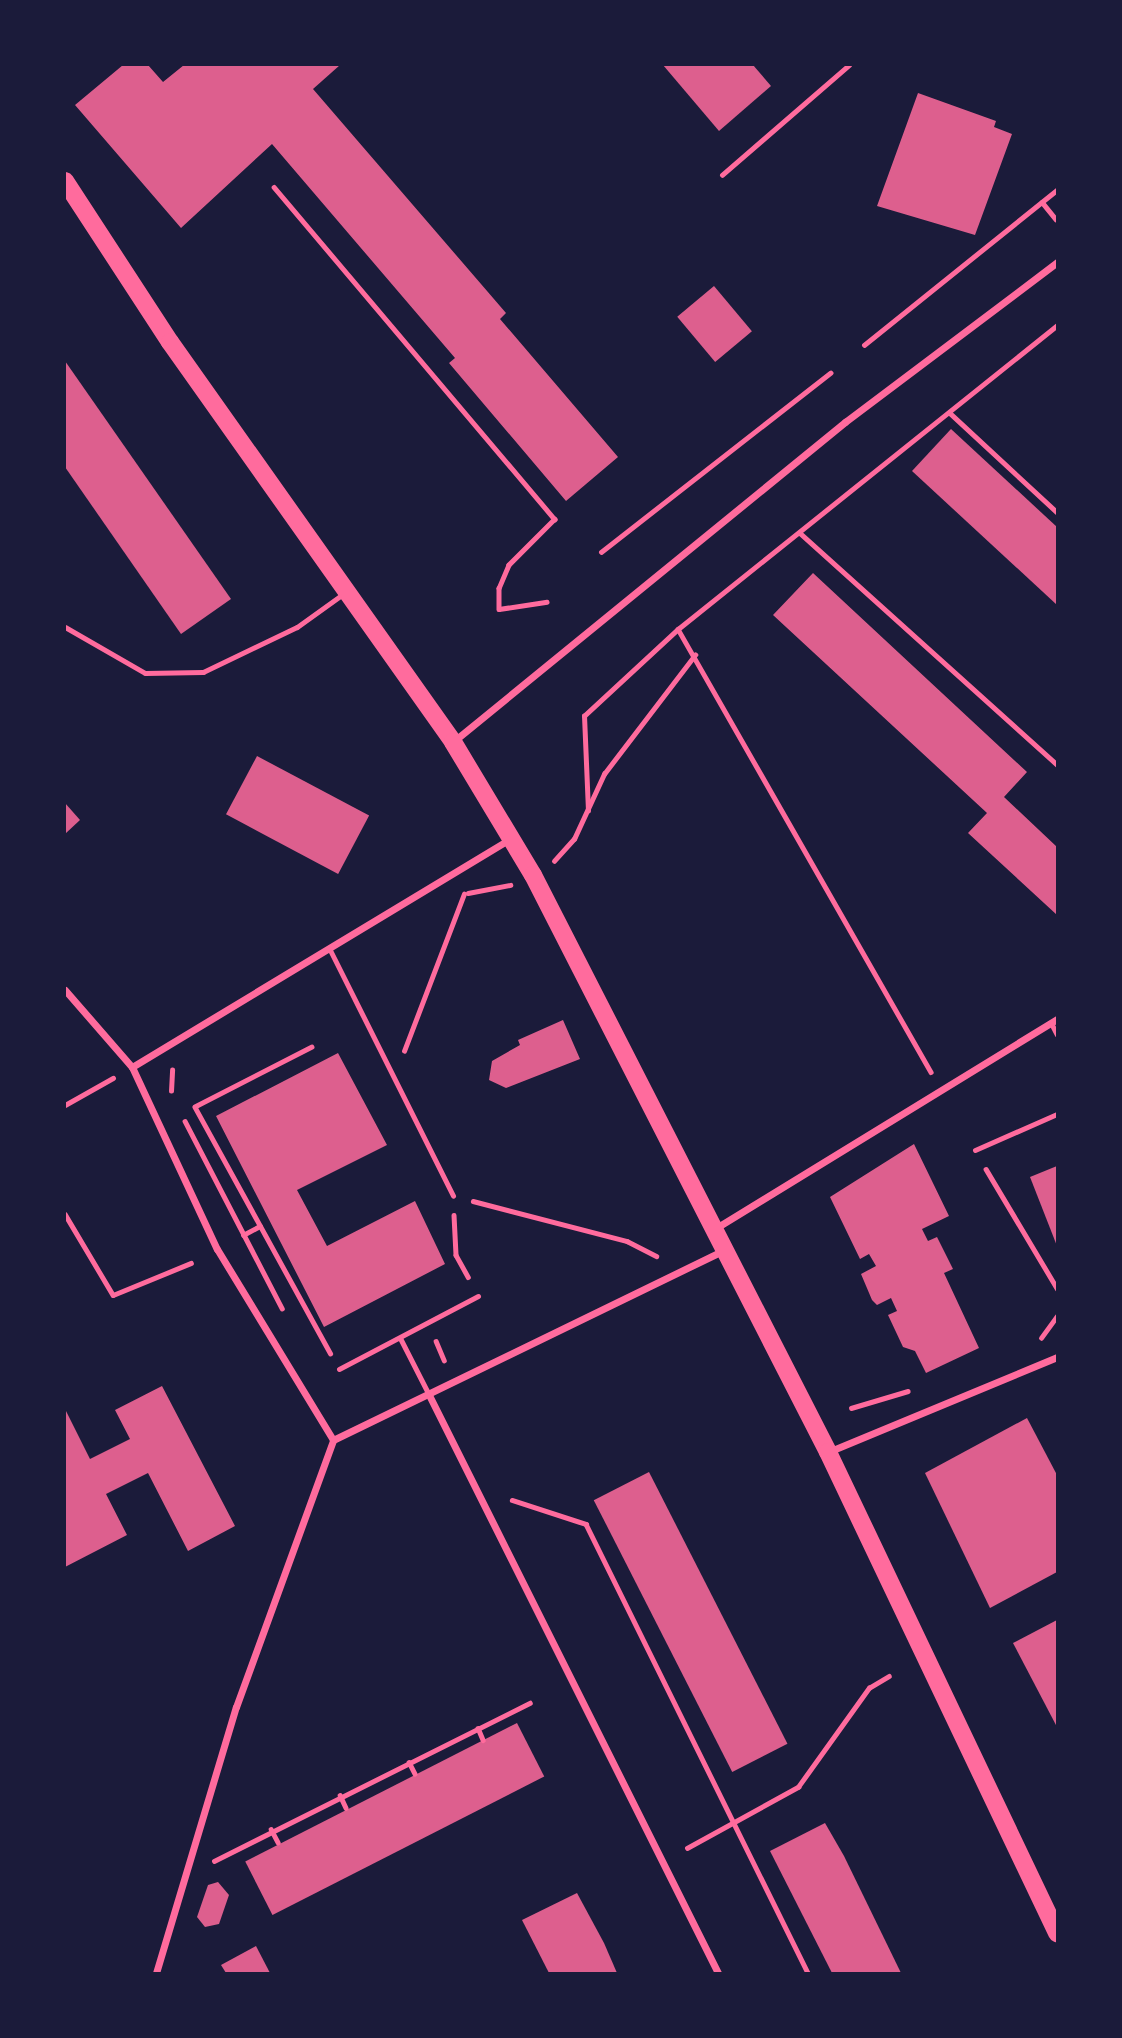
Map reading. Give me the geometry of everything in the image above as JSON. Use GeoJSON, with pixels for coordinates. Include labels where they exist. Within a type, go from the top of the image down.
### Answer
{"type":"FeatureCollection","features":[{"type":"Feature","properties":{"kind":"main road"},"geometry":{"type":"LineString","coordinates":[[65,181],[170,342],[453,742],[510,839],[716,1228],[828,1452],[1057,1933]]}},
{"type":"Feature","properties":{"kind":"street"},"geometry":{"type":"LineString","coordinates":[[453,742],[845,422],[1057,262]]}},
{"type":"Feature","properties":{"kind":"street"},"geometry":{"type":"LineString","coordinates":[[132,1067],[510,839]]}},
{"type":"Feature","properties":{"kind":"street"},"geometry":{"type":"LineString","coordinates":[[65,989],[132,1067],[217,1249],[333,1440]]}},
{"type":"Feature","properties":{"kind":"street"},"geometry":{"type":"LineString","coordinates":[[716,1228],[1054,1021]]}},
{"type":"Feature","properties":{"kind":"street"},"geometry":{"type":"LineString","coordinates":[[156,1973],[182,1874],[333,1440],[726,1249]]}},
{"type":"Feature","properties":{"kind":"street"},"geometry":{"type":"LineString","coordinates":[[828,1452],[1057,1357]]}},
{"type":"Feature","properties":{"kind":"street"},"geometry":{"type":"LineString","coordinates":[[428,1393],[718,1973]]}},
{"type":"Feature","properties":{"kind":"lane"},"geometry":{"type":"LineString","coordinates":[[65,627],[145,673],[203,672],[297,627],[348,590]]}},
{"type":"Feature","properties":{"kind":"lane"},"geometry":{"type":"LineString","coordinates":[[329,948],[453,1196]]}},
{"type":"Feature","properties":{"kind":"lane"},"geometry":{"type":"LineString","coordinates":[[1054,1021],[1057,1035]]}},
{"type":"Feature","properties":{"kind":"lane"},"geometry":{"type":"LineString","coordinates":[[975,1150],[1057,1114]]}},
{"type":"Feature","properties":{"kind":"lane"},"geometry":{"type":"LineString","coordinates":[[339,1369],[478,1296]]}},
{"type":"Feature","properties":{"kind":"lane"},"geometry":{"type":"LineString","coordinates":[[400,1338],[428,1393]]}},
{"type":"Feature","properties":{"kind":"path"},"geometry":{"type":"LineString","coordinates":[[722,175],[849,65]]}},
{"type":"Feature","properties":{"kind":"path"},"geometry":{"type":"LineString","coordinates":[[274,187],[555,519],[509,565],[499,588],[499,609],[546,602]]}},
{"type":"Feature","properties":{"kind":"path"},"geometry":{"type":"LineString","coordinates":[[864,345],[1057,190]]}},
{"type":"Feature","properties":{"kind":"path"},"geometry":{"type":"LineString","coordinates":[[1042,202],[1056,219]]}},
{"type":"Feature","properties":{"kind":"path"},"geometry":{"type":"LineString","coordinates":[[588,811],[584,716],[678,629],[951,414],[1057,325]]}},
{"type":"Feature","properties":{"kind":"path"},"geometry":{"type":"LineString","coordinates":[[601,552],[830,373]]}},
{"type":"Feature","properties":{"kind":"path"},"geometry":{"type":"LineString","coordinates":[[951,414],[1057,512]]}},
{"type":"Feature","properties":{"kind":"path"},"geometry":{"type":"LineString","coordinates":[[800,533],[1057,764]]}},
{"type":"Feature","properties":{"kind":"path"},"geometry":{"type":"LineString","coordinates":[[678,629],[942,1090]]}},
{"type":"Feature","properties":{"kind":"path"},"geometry":{"type":"LineString","coordinates":[[562,855],[588,811],[604,774],[695,655]]}},
{"type":"Feature","properties":{"kind":"path"},"geometry":{"type":"LineString","coordinates":[[453,901],[464,894],[497,891]]}},
{"type":"Feature","properties":{"kind":"path"},"geometry":{"type":"LineString","coordinates":[[394,1078],[464,894]]}},
{"type":"Feature","properties":{"kind":"path"},"geometry":{"type":"LineString","coordinates":[[312,1047],[195,1107],[339,1369]]}},
{"type":"Feature","properties":{"kind":"path"},"geometry":{"type":"LineString","coordinates":[[172,1095],[170,1071],[181,1064]]}},
{"type":"Feature","properties":{"kind":"path"},"geometry":{"type":"LineString","coordinates":[[65,1105],[132,1067]]}},
{"type":"Feature","properties":{"kind":"path"},"geometry":{"type":"LineString","coordinates":[[183,1117],[287,1317]]}},
{"type":"Feature","properties":{"kind":"path"},"geometry":{"type":"LineString","coordinates":[[975,1150],[1057,1288]]}},
{"type":"Feature","properties":{"kind":"path"},"geometry":{"type":"LineString","coordinates":[[456,1255],[453,1196],[627,1241],[656,1256]]}},
{"type":"Feature","properties":{"kind":"path"},"geometry":{"type":"LineString","coordinates":[[65,1214],[113,1295],[191,1263]]}},
{"type":"Feature","properties":{"kind":"path"},"geometry":{"type":"LineString","coordinates":[[243,1236],[260,1226]]}},
{"type":"Feature","properties":{"kind":"path"},"geometry":{"type":"LineString","coordinates":[[512,1500],[586,1524],[808,1973]]}},
{"type":"Feature","properties":{"kind":"path"},"geometry":{"type":"LineString","coordinates":[[687,1849],[798,1787],[870,1688],[889,1676]]}},
{"type":"Feature","properties":{"kind":"path"},"geometry":{"type":"LineString","coordinates":[[182,1874],[530,1703]]}},
{"type":"Feature","properties":{"kind":"path"},"geometry":{"type":"LineString","coordinates":[[478,1728],[482,1740]]}},
{"type":"Feature","properties":{"kind":"path"},"geometry":{"type":"LineString","coordinates":[[409,1762],[415,1774]]}},
{"type":"Feature","properties":{"kind":"path"},"geometry":{"type":"LineString","coordinates":[[340,1795],[346,1808]]}},
{"type":"Feature","properties":{"kind":"path"},"geometry":{"type":"LineString","coordinates":[[271,1829],[278,1842]]}},
{"type":"Feature","properties":{"kind":"building"},"geometry":{"type":"Polygon","coordinates":[[[123,65],[148,65],[163,82],[184,65],[340,65],[313,89],[506,313],[500,319],[618,457],[566,501],[449,363],[455,358],[272,144],[181,228],[75,105],[123,65]]]}},
{"type":"Feature","properties":{"kind":"building"},"geometry":{"type":"Polygon","coordinates":[[[663,65],[753,65],[771,86],[719,131],[663,65]]]}},
{"type":"Feature","properties":{"kind":"building"},"geometry":{"type":"Polygon","coordinates":[[[918,93],[996,121],[994,127],[1012,134],[975,235],[877,206],[918,93]]]}},
{"type":"Feature","properties":{"kind":"building"},"geometry":{"type":"Polygon","coordinates":[[[714,286],[752,331],[715,362],[677,317],[714,286]]]}},
{"type":"Feature","properties":{"kind":"building"},"geometry":{"type":"Polygon","coordinates":[[[65,361],[231,599],[181,634],[65,467],[65,361]]]}},
{"type":"Feature","properties":{"kind":"building"},"geometry":{"type":"Polygon","coordinates":[[[951,429],[1057,527],[1057,605],[912,471],[951,429]]]}},
{"type":"Feature","properties":{"kind":"building"},"geometry":{"type":"Polygon","coordinates":[[[813,573],[1027,772],[1004,797],[1057,847],[1057,915],[968,833],[987,813],[773,615],[813,573]]]}},
{"type":"Feature","properties":{"kind":"building"},"geometry":{"type":"Polygon","coordinates":[[[257,756],[369,816],[338,874],[226,814],[257,756]]]}},
{"type":"Feature","properties":{"kind":"building"},"geometry":{"type":"Polygon","coordinates":[[[65,803],[80,820],[65,834],[65,803]]]}},
{"type":"Feature","properties":{"kind":"building"},"geometry":{"type":"Polygon","coordinates":[[[563,1020],[580,1059],[506,1088],[489,1080],[492,1061],[520,1045],[518,1040],[563,1020]]]}},
{"type":"Feature","properties":{"kind":"building"},"geometry":{"type":"Polygon","coordinates":[[[338,1053],[387,1145],[297,1190],[327,1246],[415,1201],[445,1264],[324,1327],[216,1116],[338,1053]]]}},
{"type":"Feature","properties":{"kind":"building"},"geometry":{"type":"Polygon","coordinates":[[[914,1144],[949,1216],[922,1229],[928,1241],[937,1237],[953,1269],[944,1273],[979,1348],[926,1373],[915,1351],[903,1347],[888,1315],[897,1311],[891,1298],[877,1305],[872,1300],[861,1274],[876,1266],[869,1254],[860,1259],[830,1197],[914,1144]]]}},
{"type":"Feature","properties":{"kind":"building"},"geometry":{"type":"Polygon","coordinates":[[[1057,1166],[1057,1246],[1030,1177],[1057,1166]]]}},
{"type":"Feature","properties":{"kind":"building"},"geometry":{"type":"Polygon","coordinates":[[[162,1386],[235,1526],[188,1551],[148,1473],[106,1494],[127,1535],[65,1567],[65,1409],[90,1459],[130,1439],[115,1410],[162,1386]]]}},
{"type":"Feature","properties":{"kind":"building"},"geometry":{"type":"Polygon","coordinates":[[[1027,1418],[1057,1475],[1057,1572],[990,1608],[925,1473],[1027,1418]]]}},
{"type":"Feature","properties":{"kind":"building"},"geometry":{"type":"Polygon","coordinates":[[[649,1472],[787,1744],[732,1772],[594,1500],[649,1472]]]}},
{"type":"Feature","properties":{"kind":"building"},"geometry":{"type":"Polygon","coordinates":[[[1057,1620],[1057,1727],[1013,1643],[1057,1620]]]}},
{"type":"Feature","properties":{"kind":"building"},"geometry":{"type":"Polygon","coordinates":[[[517,1723],[544,1776],[272,1915],[245,1861],[517,1723]]]}},
{"type":"Feature","properties":{"kind":"building"},"geometry":{"type":"Polygon","coordinates":[[[825,1823],[901,1973],[832,1973],[770,1851],[825,1823]]]}},
{"type":"Feature","properties":{"kind":"building"},"geometry":{"type":"Polygon","coordinates":[[[218,1882],[229,1895],[219,1924],[205,1927],[197,1917],[208,1885],[218,1882]]]}},
{"type":"Feature","properties":{"kind":"building"},"geometry":{"type":"Polygon","coordinates":[[[577,1893],[617,1973],[549,1973],[522,1920],[577,1893]]]}},
{"type":"Feature","properties":{"kind":"building"},"geometry":{"type":"Polygon","coordinates":[[[256,1946],[270,1973],[226,1973],[221,1965],[256,1946]]]}}]}
